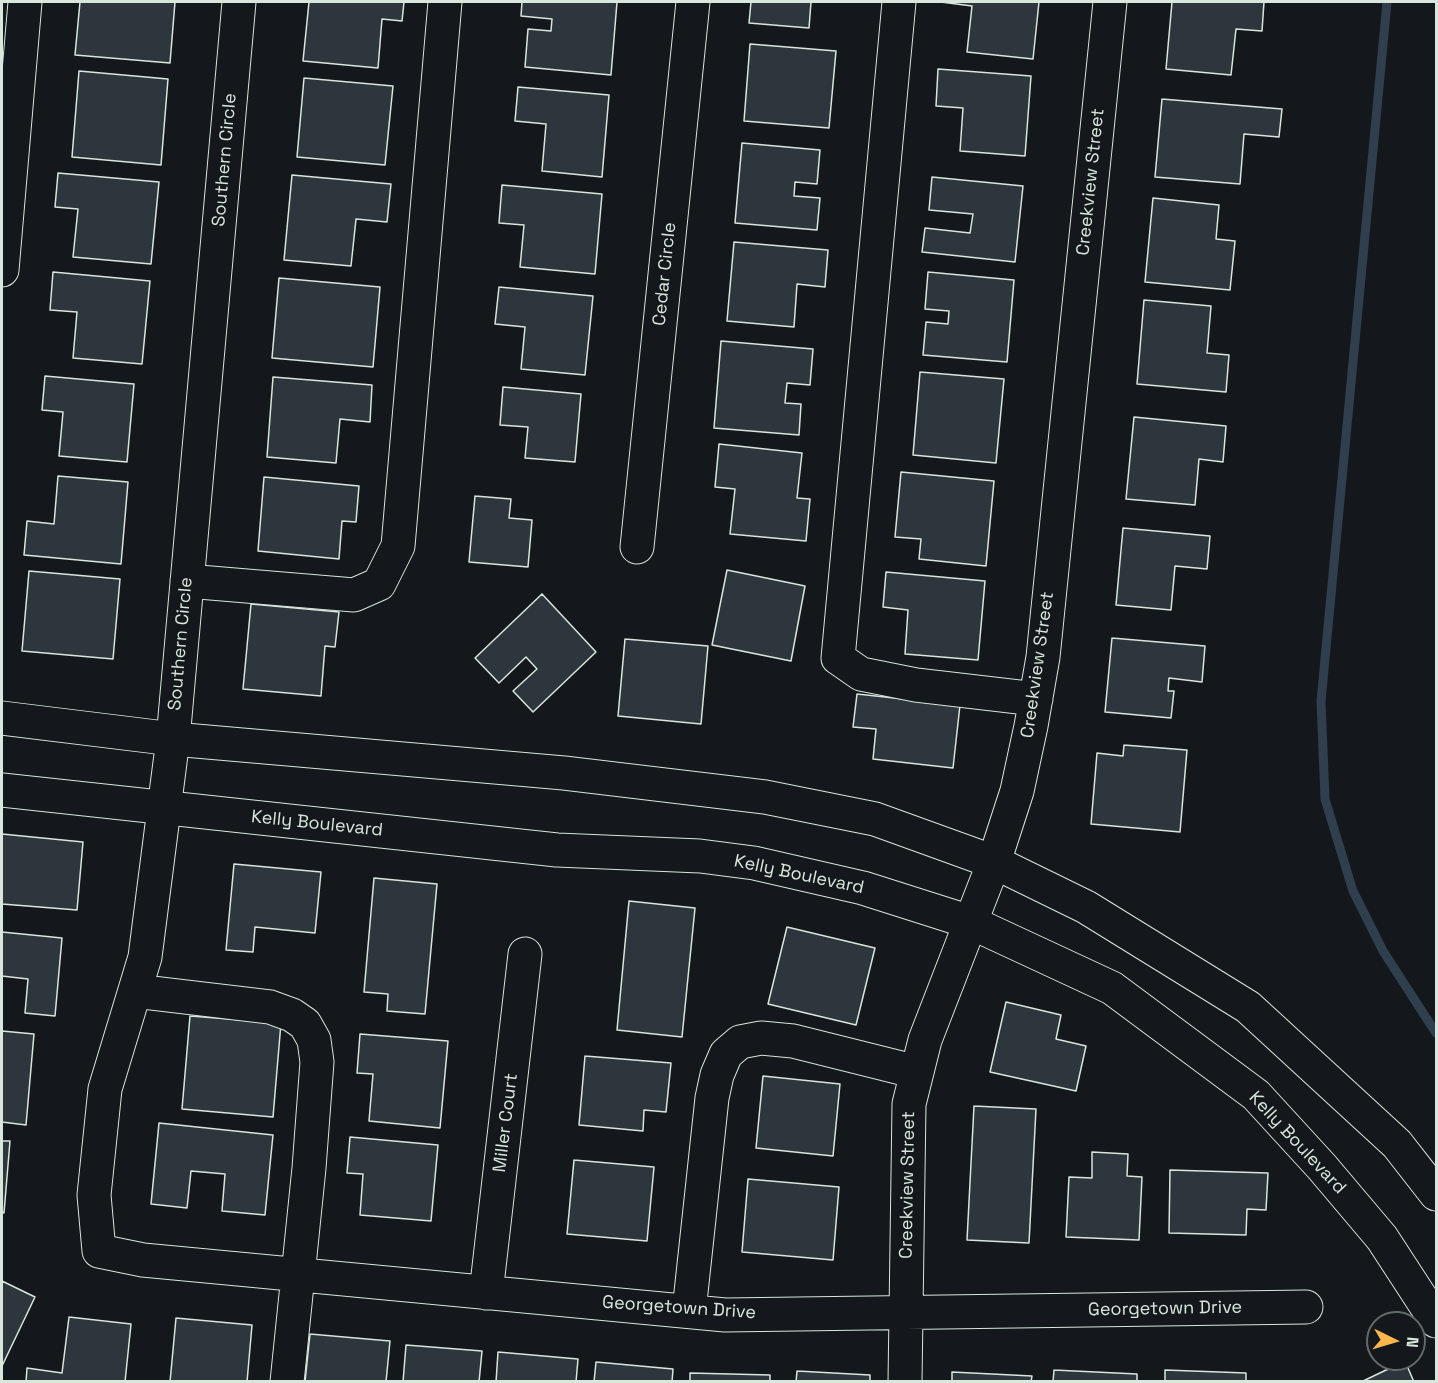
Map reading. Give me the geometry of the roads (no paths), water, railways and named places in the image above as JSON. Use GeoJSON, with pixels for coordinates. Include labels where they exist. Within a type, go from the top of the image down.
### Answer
{"type":"FeatureCollection","features":[{"type":"Feature","properties":{"kind":"street"},"geometry":{"type":"LineString","coordinates":[[2,270],[25,2]]}},
{"type":"Feature","properties":{"kind":"street","name":"Southern Circle"},"geometry":{"type":"LineString","coordinates":[[127,1257],[99,1251],[94,1195],[105,1089],[145,957],[165,808],[239,2]]}},
{"type":"Feature","properties":{"kind":"street"},"geometry":{"type":"LineString","coordinates":[[187,580],[354,595],[379,584],[398,546],[445,2]]}},
{"type":"Feature","properties":{"kind":"street","name":"Cedar Circle"},"geometry":{"type":"LineString","coordinates":[[637,547],[693,2]]}},
{"type":"Feature","properties":{"kind":"street"},"geometry":{"type":"LineString","coordinates":[[899,2],[838,658],[861,674],[916,685],[1036,699]]}},
{"type":"Feature","properties":{"kind":"street","name":"Creekview Street"},"geometry":{"type":"LineString","coordinates":[[905,1382],[909,1104],[925,1040],[994,862],[1017,791],[1036,699],[1043,657],[1110,2]]}},
{"type":"Feature","properties":{"kind":"street"},"geometry":{"type":"LineString","coordinates":[[2,718],[173,739],[564,773],[765,797],[875,819],[994,862],[1086,907],[1248,1007],[1397,1144],[1437,1194]]}},
{"type":"Feature","properties":{"kind":"street","name":"Kelly Boulevard"},"geometry":{"type":"LineString","coordinates":[[2,790],[557,850],[700,856],[754,863],[863,888],[970,922],[1112,988],[1256,1095],[1322,1167],[1382,1238],[1437,1321]]}},
{"type":"Feature","properties":{"kind":"street","name":"Miller Court"},"geometry":{"type":"LineString","coordinates":[[486,1293],[525,954]]}},
{"type":"Feature","properties":{"kind":"street"},"geometry":{"type":"LineString","coordinates":[[135,991],[209,1002],[270,1007],[292,1015],[305,1024],[314,1040],[317,1062],[287,1382]]}},
{"type":"Feature","properties":{"kind":"street"},"geometry":{"type":"LineString","coordinates":[[689,1311],[712,1098],[717,1075],[726,1054],[740,1042],[761,1038],[794,1041],[917,1072]]}},
{"type":"Feature","properties":{"kind":"street","name":"Georgetown Drive"},"geometry":{"type":"LineString","coordinates":[[127,1257],[725,1315],[1306,1307]]}},
{"type":"Feature","properties":{"kind":"waterway"},"geometry":{"type":"LineString","coordinates":[[1387,2],[1321,701],[1325,799],[1353,891],[1383,951],[1436,1033]]}}]}
